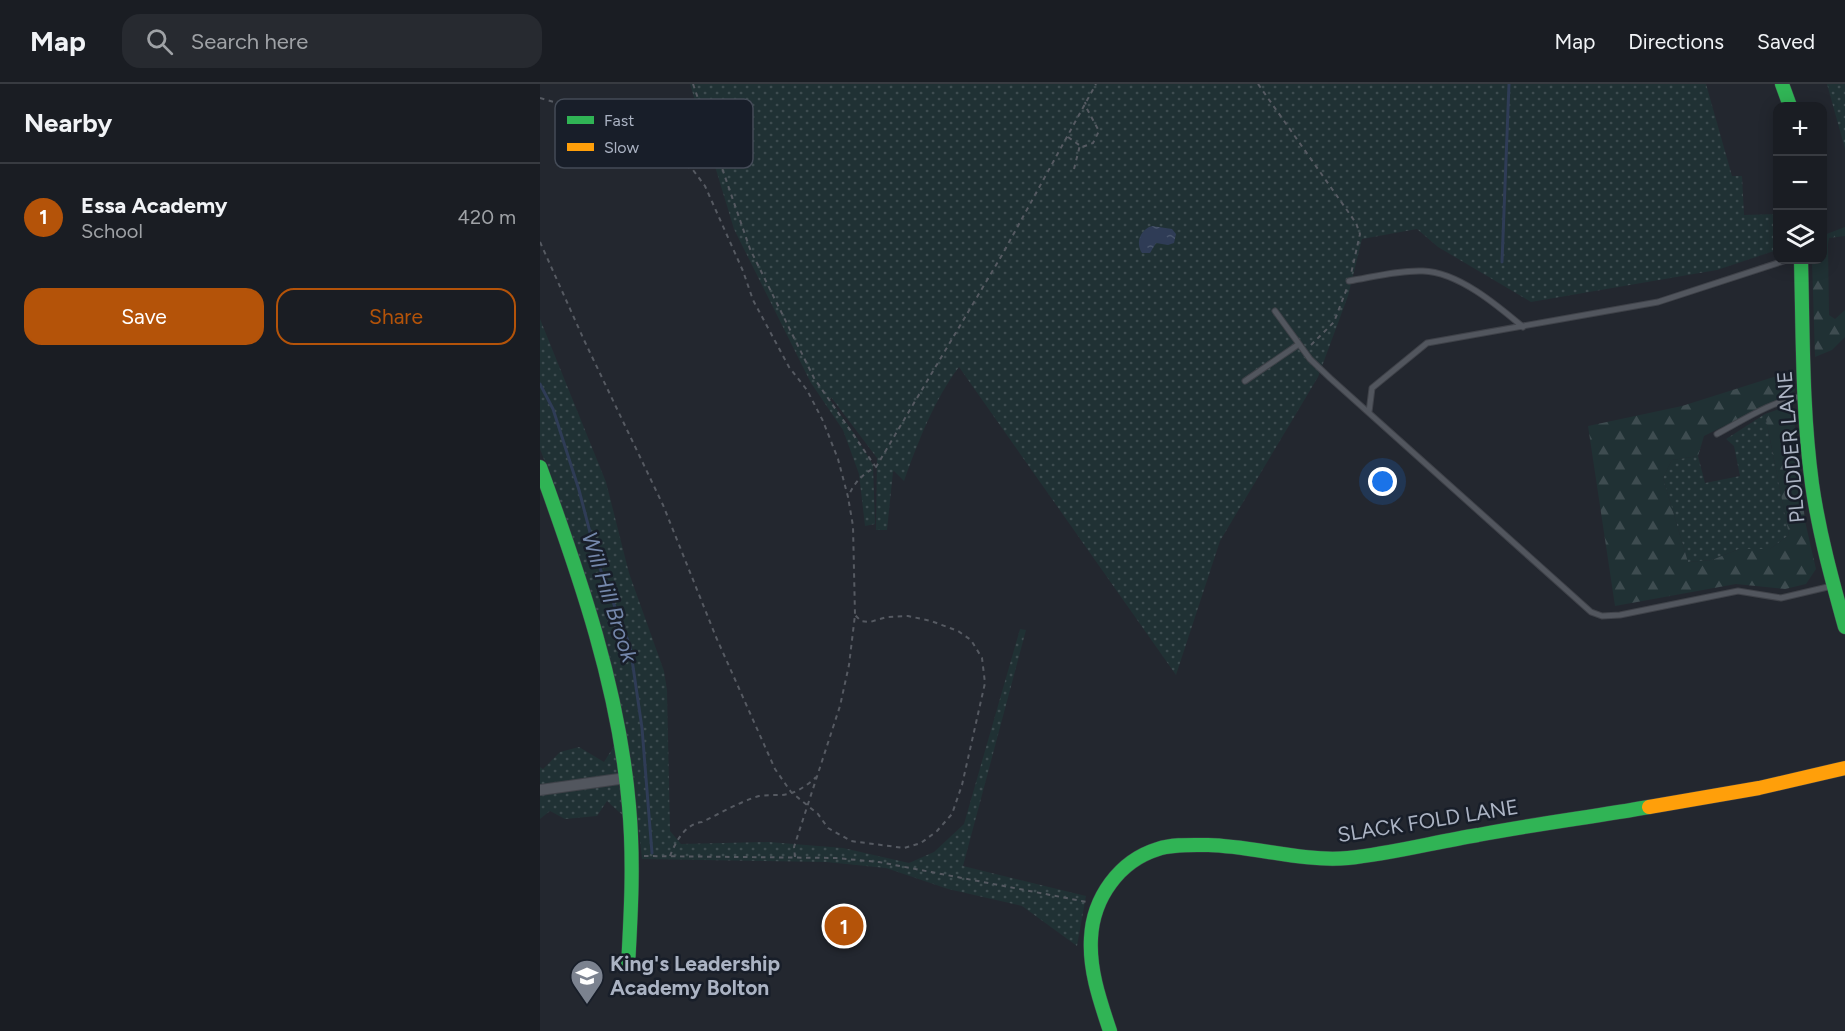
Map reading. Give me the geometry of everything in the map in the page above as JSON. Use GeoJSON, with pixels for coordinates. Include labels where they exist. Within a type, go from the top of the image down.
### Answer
{"type":"FeatureCollection","features":[{"type":"Feature","properties":{"kind":"street"},"geometry":{"type":"LineString","coordinates":[[1782,84],[1789,102]]}},
{"type":"Feature","properties":{"kind":"street","name":"PLODDER LANE"},"geometry":{"type":"LineString","coordinates":[[1801,264],[1805,396],[1812,483],[1833,586],[1845,627]]}},
{"type":"Feature","properties":{"kind":"street"},"geometry":{"type":"LineString","coordinates":[[540,467],[598,639],[612,693],[626,778],[632,856],[628,966]]}},
{"type":"Feature","properties":{"kind":"street","name":"SLACK FOLD LANE"},"geometry":{"type":"LineString","coordinates":[[1110,1031],[1093,981],[1092,927],[1096,904],[1108,883],[1127,865],[1150,851],[1174,846],[1214,846],[1297,857],[1344,858],[1490,832],[1676,804],[1845,768]]}},
{"type":"Feature","properties":{"kind":"street"},"geometry":{"type":"LineString","coordinates":[[540,790],[626,778]]}},
{"type":"Feature","properties":{"kind":"lane"},"geometry":{"type":"LineString","coordinates":[[1369,412],[1372,388],[1427,343],[1658,302],[1775,264]]}},
{"type":"Feature","properties":{"kind":"lane"},"geometry":{"type":"LineString","coordinates":[[1349,281],[1410,272],[1436,273],[1483,295],[1523,327]]}},
{"type":"Feature","properties":{"kind":"lane"},"geometry":{"type":"LineString","coordinates":[[1275,311],[1310,359],[1591,612],[1602,616],[1620,615],[1738,591],[1781,598],[1833,586]]}},
{"type":"Feature","properties":{"kind":"lane"},"geometry":{"type":"LineString","coordinates":[[1245,381],[1299,344]]}},
{"type":"Feature","properties":{"kind":"lane"},"geometry":{"type":"LineString","coordinates":[[1717,434],[1772,405],[1787,399],[1805,396]]}},
{"type":"Feature","properties":{"kind":"path"},"geometry":{"type":"LineString","coordinates":[[693,84],[698,99]]}},
{"type":"Feature","properties":{"kind":"path"},"geometry":{"type":"LineString","coordinates":[[848,497],[865,472],[876,466],[1002,255],[1096,84]]}},
{"type":"Feature","properties":{"kind":"path"},"geometry":{"type":"LineString","coordinates":[[1258,84],[1356,224],[1360,234],[1349,281],[1334,322],[1304,351]]}},
{"type":"Feature","properties":{"kind":"path"},"geometry":{"type":"LineString","coordinates":[[540,98],[555,102]]}},
{"type":"Feature","properties":{"kind":"path"},"geometry":{"type":"LineString","coordinates":[[1067,136],[1082,147],[1093,143],[1099,131],[1085,102]]}},
{"type":"Feature","properties":{"kind":"path"},"geometry":{"type":"LineString","coordinates":[[1074,169],[1080,145]]}},
{"type":"Feature","properties":{"kind":"path"},"geometry":{"type":"LineString","coordinates":[[690,168],[705,186],[743,271],[753,300],[789,367],[807,390],[823,421],[838,459],[854,526],[855,615],[849,665],[840,706],[794,847],[795,857]]}},
{"type":"Feature","properties":{"kind":"path"},"geometry":{"type":"LineString","coordinates":[[722,168],[750,249],[814,378],[876,466]]}},
{"type":"Feature","properties":{"kind":"path"},"geometry":{"type":"LineString","coordinates":[[540,242],[663,505],[716,637],[775,769],[791,792],[818,814],[828,828],[851,841],[904,848],[921,843],[937,831],[952,813],[962,785],[985,683],[982,658],[971,640],[958,631],[931,621],[908,616],[887,616],[870,622],[861,621],[855,615]]}},
{"type":"Feature","properties":{"kind":"path"},"geometry":{"type":"LineString","coordinates":[[670,856],[685,830],[693,823],[702,822],[759,796],[772,794],[780,796],[804,787],[819,772]]}},
{"type":"Feature","properties":{"kind":"path"},"geometry":{"type":"LineString","coordinates":[[632,856],[795,857],[879,862],[1096,904]]}},
{"type":"Feature","properties":{"kind":"green space"},"geometry":{"type":"Polygon","coordinates":[[[690,84],[1706,84],[1732,176],[1742,176],[1744,215],[1773,214],[1773,251],[1717,270],[1531,302],[1438,247],[1417,229],[1362,239],[1348,296],[1318,377],[1220,541],[1176,675],[959,367],[934,407],[904,481],[893,472],[887,530],[876,530],[877,458],[831,397],[830,400],[873,465],[875,524],[865,526],[859,474],[843,430],[811,383],[734,229],[715,168],[753,168],[753,99],[695,99],[690,84]]]}},
{"type":"Feature","properties":{"kind":"green space"},"geometry":{"type":"Polygon","coordinates":[[[1827,84],[1845,84],[1845,149],[1827,84]]]}},
{"type":"Feature","properties":{"kind":"green space"},"geometry":{"type":"Polygon","coordinates":[[[1845,227],[1845,236],[1829,238],[1828,244],[1829,315],[1835,319],[1845,310],[1845,337],[1832,350],[1815,357],[1812,264],[1827,264],[1827,234],[1845,227]]]}},
{"type":"Feature","properties":{"kind":"green space"},"geometry":{"type":"Polygon","coordinates":[[[540,319],[606,482],[629,573],[664,671],[667,690],[670,831],[681,844],[769,842],[843,848],[909,863],[934,852],[964,824],[1020,629],[1026,630],[963,866],[1086,896],[1077,946],[1022,906],[948,889],[886,868],[826,862],[642,859],[630,757],[557,493],[540,449],[540,319]]]}},
{"type":"Feature","properties":{"kind":"green space"},"geometry":{"type":"Polygon","coordinates":[[[1793,371],[1795,391],[1704,436],[1698,456],[1672,460],[1663,478],[1688,562],[1712,560],[1739,549],[1770,549],[1789,535],[1765,414],[1785,407],[1793,410],[1805,521],[1816,569],[1806,584],[1785,589],[1736,584],[1615,606],[1588,426],[1682,406],[1793,371]]]}},
{"type":"Feature","properties":{"kind":"green space"},"geometry":{"type":"Polygon","coordinates":[[[1765,414],[1789,535],[1770,549],[1739,549],[1712,560],[1688,562],[1663,478],[1672,460],[1698,456],[1705,483],[1740,476],[1734,446],[1726,439],[1765,414]]]}},
{"type":"Feature","properties":{"kind":"green space"},"geometry":{"type":"Polygon","coordinates":[[[619,738],[629,821],[607,801],[597,816],[565,819],[550,811],[540,819],[540,767],[543,769],[560,752],[579,747],[604,762],[619,738]]]}},
{"type":"Feature","properties":{"kind":"water"},"geometry":{"type":"Polygon","coordinates":[[[1152,226],[1172,229],[1176,234],[1174,243],[1168,245],[1156,243],[1150,253],[1142,253],[1139,245],[1140,236],[1152,226]]]}},
{"type":"Feature","properties":{"kind":"waterway"},"geometry":{"type":"LineString","coordinates":[[1502,262],[1509,84]]}},
{"type":"Feature","properties":{"kind":"waterway","name":"Will Hill Brook"},"geometry":{"type":"LineString","coordinates":[[540,384],[553,409],[579,490],[598,563],[630,646],[642,728],[652,853]]}},
{"type":"Feature","properties":{"kind":"traffic: fast"},"geometry":{"type":"LineString","coordinates":[[1782,84],[1789,102]]}},
{"type":"Feature","properties":{"kind":"traffic: fast"},"geometry":{"type":"LineString","coordinates":[[1801,264],[1805,400],[1812,484],[1822,538],[1845,627]]}},
{"type":"Feature","properties":{"kind":"traffic: fast"},"geometry":{"type":"LineString","coordinates":[[540,467],[596,634],[624,762],[631,826],[632,886],[628,966]]}},
{"type":"Feature","properties":{"kind":"traffic: fast"},"geometry":{"type":"LineString","coordinates":[[1110,1031],[1093,974],[1091,950],[1093,923],[1103,895],[1120,872],[1131,862],[1158,849],[1182,845],[1208,845],[1313,858],[1348,858],[1649,807]]}},
{"type":"Feature","properties":{"kind":"traffic: slow"},"geometry":{"type":"LineString","coordinates":[[1649,807],[1759,788],[1845,768]]}},
{"type":"Feature","properties":{"kind":"place","name":"Essa Academy"},"geometry":{"type":"Point","coordinates":[844,926]}},
{"type":"Feature","properties":{"kind":"place","name":"King's Leadership Academy Bolton"},"geometry":{"type":"Point","coordinates":[587,1005]}}]}
